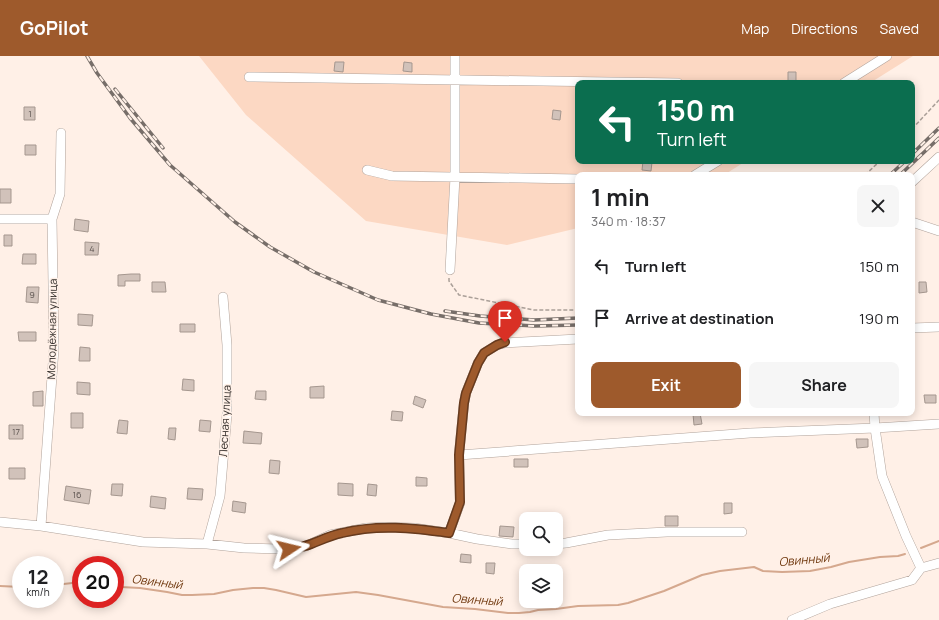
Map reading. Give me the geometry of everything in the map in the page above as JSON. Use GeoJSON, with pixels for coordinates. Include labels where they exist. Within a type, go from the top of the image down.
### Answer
{"type":"FeatureCollection","features":[{"type":"Feature","properties":{"kind":"street"},"geometry":{"type":"LineString","coordinates":[[450,270],[455,177],[455,56]]}},
{"type":"Feature","properties":{"kind":"street"},"geometry":{"type":"LineString","coordinates":[[849,80],[887,56]]}},
{"type":"Feature","properties":{"kind":"street"},"geometry":{"type":"LineString","coordinates":[[249,77],[575,82]]}},
{"type":"Feature","properties":{"kind":"street","name":"Молодёжная улица"},"geometry":{"type":"LineString","coordinates":[[41,526],[54,349],[52,218],[60,194],[61,133]]}},
{"type":"Feature","properties":{"kind":"street"},"geometry":{"type":"LineString","coordinates":[[915,179],[939,157]]}},
{"type":"Feature","properties":{"kind":"street"},"geometry":{"type":"LineString","coordinates":[[700,172],[713,164]]}},
{"type":"Feature","properties":{"kind":"street"},"geometry":{"type":"LineString","coordinates":[[367,170],[392,176],[575,179]]}},
{"type":"Feature","properties":{"kind":"street"},"geometry":{"type":"LineString","coordinates":[[0,219],[52,218]]}},
{"type":"Feature","properties":{"kind":"street"},"geometry":{"type":"LineString","coordinates":[[915,223],[939,231]]}},
{"type":"Feature","properties":{"kind":"street","name":"Лесная улица"},"geometry":{"type":"LineString","coordinates":[[207,544],[220,496],[227,414],[227,345],[223,297]]}},
{"type":"Feature","properties":{"kind":"street"},"geometry":{"type":"LineString","coordinates":[[915,328],[939,327]]}},
{"type":"Feature","properties":{"kind":"street"},"geometry":{"type":"LineString","coordinates":[[449,533],[460,502],[459,455],[464,403],[466,393],[478,363],[484,353],[505,342],[575,339]]}},
{"type":"Feature","properties":{"kind":"street"},"geometry":{"type":"LineString","coordinates":[[874,416],[882,476],[906,536],[921,568]]}},
{"type":"Feature","properties":{"kind":"street"},"geometry":{"type":"LineString","coordinates":[[459,455],[750,433],[939,424]]}},
{"type":"Feature","properties":{"kind":"street"},"geometry":{"type":"LineString","coordinates":[[0,522],[41,526],[143,542],[207,544],[244,548],[299,548],[330,536],[366,528],[385,527],[414,528],[477,539],[519,544]]}},
{"type":"Feature","properties":{"kind":"street"},"geometry":{"type":"LineString","coordinates":[[563,543],[608,535],[667,532],[742,532]]}},
{"type":"Feature","properties":{"kind":"street"},"geometry":{"type":"LineString","coordinates":[[792,620],[830,604],[912,580],[921,568],[939,563]]}},
{"type":"Feature","properties":{"kind":"path"},"geometry":{"type":"LineString","coordinates":[[915,126],[939,100]]}},
{"type":"Feature","properties":{"kind":"path"},"geometry":{"type":"LineString","coordinates":[[868,172],[877,164]]}},
{"type":"Feature","properties":{"kind":"path"},"geometry":{"type":"LineString","coordinates":[[450,270],[449,281],[459,294],[534,310],[575,310]]}},
{"type":"Feature","properties":{"kind":"shaded area"},"geometry":{"type":"Polygon","coordinates":[[[199,56],[913,56],[875,80],[575,80],[575,164],[741,164],[729,172],[575,172],[575,229],[507,245],[366,221],[246,115],[199,56]]]}},
{"type":"Feature","properties":{"kind":"building"},"geometry":{"type":"Polygon","coordinates":[[[335,62],[344,62],[343,72],[334,71],[335,62]]]}},
{"type":"Feature","properties":{"kind":"building"},"geometry":{"type":"Polygon","coordinates":[[[404,62],[412,63],[412,72],[403,71],[404,62]]]}},
{"type":"Feature","properties":{"kind":"building"},"geometry":{"type":"Polygon","coordinates":[[[788,72],[796,72],[796,80],[788,80],[788,72]]]}},
{"type":"Feature","properties":{"kind":"building"},"geometry":{"type":"Polygon","coordinates":[[[24,107],[35,107],[35,120],[24,120],[24,107]]]}},
{"type":"Feature","properties":{"kind":"building"},"geometry":{"type":"Polygon","coordinates":[[[553,110],[561,111],[560,120],[552,119],[553,110]]]}},
{"type":"Feature","properties":{"kind":"building"},"geometry":{"type":"Polygon","coordinates":[[[25,145],[36,145],[36,155],[25,155],[25,145]]]}},
{"type":"Feature","properties":{"kind":"building"},"geometry":{"type":"Polygon","coordinates":[[[643,164],[652,164],[651,171],[642,170],[643,164]]]}},
{"type":"Feature","properties":{"kind":"building"},"geometry":{"type":"Polygon","coordinates":[[[0,189],[11,189],[11,203],[0,203],[0,189]]]}},
{"type":"Feature","properties":{"kind":"building"},"geometry":{"type":"Polygon","coordinates":[[[75,219],[89,221],[88,232],[74,230],[75,219]]]}},
{"type":"Feature","properties":{"kind":"building"},"geometry":{"type":"Polygon","coordinates":[[[4,235],[12,235],[12,246],[4,246],[4,235]]]}},
{"type":"Feature","properties":{"kind":"building"},"geometry":{"type":"Polygon","coordinates":[[[85,242],[99,243],[98,255],[85,255],[85,242]]]}},
{"type":"Feature","properties":{"kind":"building"},"geometry":{"type":"Polygon","coordinates":[[[23,254],[36,254],[36,264],[22,264],[23,254]]]}},
{"type":"Feature","properties":{"kind":"building"},"geometry":{"type":"Polygon","coordinates":[[[140,274],[140,281],[125,281],[125,286],[118,286],[118,275],[140,274]]]}},
{"type":"Feature","properties":{"kind":"building"},"geometry":{"type":"Polygon","coordinates":[[[152,282],[165,282],[166,292],[152,292],[152,282]]]}},
{"type":"Feature","properties":{"kind":"building"},"geometry":{"type":"Polygon","coordinates":[[[919,282],[926,282],[927,292],[919,293],[919,282]]]}},
{"type":"Feature","properties":{"kind":"building"},"geometry":{"type":"Polygon","coordinates":[[[27,287],[39,287],[38,303],[26,302],[27,287]]]}},
{"type":"Feature","properties":{"kind":"building"},"geometry":{"type":"Polygon","coordinates":[[[78,314],[93,315],[92,326],[78,325],[78,314]]]}},
{"type":"Feature","properties":{"kind":"building"},"geometry":{"type":"Polygon","coordinates":[[[180,324],[195,324],[195,332],[180,332],[180,324]]]}},
{"type":"Feature","properties":{"kind":"building"},"geometry":{"type":"Polygon","coordinates":[[[18,332],[36,332],[36,341],[19,341],[18,332]]]}},
{"type":"Feature","properties":{"kind":"building"},"geometry":{"type":"Polygon","coordinates":[[[80,347],[90,348],[90,361],[79,361],[80,347]]]}},
{"type":"Feature","properties":{"kind":"building"},"geometry":{"type":"Polygon","coordinates":[[[183,379],[194,380],[194,391],[182,390],[183,379]]]}},
{"type":"Feature","properties":{"kind":"building"},"geometry":{"type":"Polygon","coordinates":[[[77,382],[90,383],[90,395],[77,394],[77,382]]]}},
{"type":"Feature","properties":{"kind":"building"},"geometry":{"type":"Polygon","coordinates":[[[324,386],[324,398],[310,398],[310,387],[324,386]]]}},
{"type":"Feature","properties":{"kind":"building"},"geometry":{"type":"Polygon","coordinates":[[[43,391],[43,406],[33,406],[33,392],[43,391]]]}},
{"type":"Feature","properties":{"kind":"building"},"geometry":{"type":"Polygon","coordinates":[[[256,391],[266,391],[266,400],[255,399],[256,391]]]}},
{"type":"Feature","properties":{"kind":"building"},"geometry":{"type":"Polygon","coordinates":[[[924,395],[936,395],[936,403],[925,403],[924,395]]]}},
{"type":"Feature","properties":{"kind":"building"},"geometry":{"type":"Polygon","coordinates":[[[415,396],[426,400],[423,408],[413,404],[415,396]]]}},
{"type":"Feature","properties":{"kind":"building"},"geometry":{"type":"Polygon","coordinates":[[[392,411],[403,412],[402,421],[391,420],[392,411]]]}},
{"type":"Feature","properties":{"kind":"building"},"geometry":{"type":"Polygon","coordinates":[[[71,413],[83,413],[83,428],[71,428],[71,413]]]}},
{"type":"Feature","properties":{"kind":"building"},"geometry":{"type":"Polygon","coordinates":[[[693,416],[701,416],[702,424],[694,425],[693,416]]]}},
{"type":"Feature","properties":{"kind":"building"},"geometry":{"type":"Polygon","coordinates":[[[119,420],[128,421],[127,434],[117,433],[119,420]]]}},
{"type":"Feature","properties":{"kind":"building"},"geometry":{"type":"Polygon","coordinates":[[[200,420],[211,421],[210,432],[199,431],[200,420]]]}},
{"type":"Feature","properties":{"kind":"building"},"geometry":{"type":"Polygon","coordinates":[[[9,425],[23,425],[23,439],[9,439],[9,425]]]}},
{"type":"Feature","properties":{"kind":"building"},"geometry":{"type":"Polygon","coordinates":[[[169,428],[176,428],[175,440],[168,439],[169,428]]]}},
{"type":"Feature","properties":{"kind":"building"},"geometry":{"type":"Polygon","coordinates":[[[244,431],[262,433],[261,444],[243,443],[244,431]]]}},
{"type":"Feature","properties":{"kind":"building"},"geometry":{"type":"Polygon","coordinates":[[[856,439],[868,439],[868,447],[857,448],[856,439]]]}},
{"type":"Feature","properties":{"kind":"building"},"geometry":{"type":"Polygon","coordinates":[[[514,459],[528,459],[528,467],[514,467],[514,459]]]}},
{"type":"Feature","properties":{"kind":"building"},"geometry":{"type":"Polygon","coordinates":[[[270,460],[280,461],[279,474],[269,473],[270,460]]]}},
{"type":"Feature","properties":{"kind":"building"},"geometry":{"type":"Polygon","coordinates":[[[9,468],[25,468],[25,479],[9,479],[9,468]]]}},
{"type":"Feature","properties":{"kind":"building"},"geometry":{"type":"Polygon","coordinates":[[[416,477],[427,478],[427,486],[416,486],[416,477]]]}},
{"type":"Feature","properties":{"kind":"building"},"geometry":{"type":"Polygon","coordinates":[[[338,483],[353,484],[353,496],[338,495],[338,483]]]}},
{"type":"Feature","properties":{"kind":"building"},"geometry":{"type":"Polygon","coordinates":[[[112,484],[123,484],[122,496],[111,495],[112,484]]]}},
{"type":"Feature","properties":{"kind":"building"},"geometry":{"type":"Polygon","coordinates":[[[368,484],[377,485],[376,496],[367,495],[368,484]]]}},
{"type":"Feature","properties":{"kind":"building"},"geometry":{"type":"Polygon","coordinates":[[[66,486],[91,490],[89,504],[64,500],[66,486]]]}},
{"type":"Feature","properties":{"kind":"building"},"geometry":{"type":"Polygon","coordinates":[[[188,488],[203,489],[202,500],[187,499],[188,488]]]}},
{"type":"Feature","properties":{"kind":"building"},"geometry":{"type":"Polygon","coordinates":[[[151,496],[166,498],[165,509],[150,507],[151,496]]]}},
{"type":"Feature","properties":{"kind":"building"},"geometry":{"type":"Polygon","coordinates":[[[233,501],[246,503],[245,513],[232,511],[233,501]]]}},
{"type":"Feature","properties":{"kind":"building"},"geometry":{"type":"Polygon","coordinates":[[[724,503],[732,503],[732,513],[724,514],[724,503]]]}},
{"type":"Feature","properties":{"kind":"building"},"geometry":{"type":"Polygon","coordinates":[[[665,516],[678,516],[678,526],[665,526],[665,516]]]}},
{"type":"Feature","properties":{"kind":"building"},"geometry":{"type":"Polygon","coordinates":[[[500,526],[514,527],[513,537],[499,536],[500,526]]]}},
{"type":"Feature","properties":{"kind":"building"},"geometry":{"type":"Polygon","coordinates":[[[461,554],[471,555],[471,563],[460,562],[461,554]]]}},
{"type":"Feature","properties":{"kind":"building"},"geometry":{"type":"Polygon","coordinates":[[[486,563],[495,563],[494,574],[486,573],[486,563]]]}},
{"type":"Feature","properties":{"kind":"waterway","name":"Овинный"},"geometry":{"type":"LineString","coordinates":[[921,548],[939,541]]}},
{"type":"Feature","properties":{"kind":"waterway","name":"Овинный"},"geometry":{"type":"LineString","coordinates":[[124,587],[140,588],[182,595],[214,594],[253,588],[276,590],[306,597],[356,592],[443,607],[519,613],[578,606],[618,605],[628,603],[664,591],[702,575],[720,571],[754,567],[763,571],[810,571],[849,562],[905,554]]}},
{"type":"Feature","properties":{"kind":"waterway","name":"Овинный"},"geometry":{"type":"LineString","coordinates":[[64,584],[72,583]]}},
{"type":"Feature","properties":{"kind":"waterway","name":"Овинный"},"geometry":{"type":"LineString","coordinates":[[0,586],[12,587]]}},
{"type":"Feature","properties":{"kind":"railway"},"geometry":{"type":"LineString","coordinates":[[87,56],[97,73],[130,118],[170,165],[235,222],[270,247],[314,272],[378,300],[431,314],[479,323],[535,326],[575,325]]}},
{"type":"Feature","properties":{"kind":"railway"},"geometry":{"type":"LineString","coordinates":[[115,89],[163,148]]}},
{"type":"Feature","properties":{"kind":"railway"},"geometry":{"type":"LineString","coordinates":[[915,151],[939,128]]}},
{"type":"Feature","properties":{"kind":"railway"},"geometry":{"type":"LineString","coordinates":[[915,161],[939,138]]}},
{"type":"Feature","properties":{"kind":"railway"},"geometry":{"type":"LineString","coordinates":[[893,172],[902,164]]}},
{"type":"Feature","properties":{"kind":"railway"},"geometry":{"type":"LineString","coordinates":[[903,172],[912,164]]}},
{"type":"Feature","properties":{"kind":"railway"},"geometry":{"type":"LineString","coordinates":[[445,311],[480,316],[534,320],[575,318]]}},
{"type":"Feature","properties":{"kind":"route"},"geometry":{"type":"LineString","coordinates":[[289,549],[306,546],[344,532],[366,528],[414,528],[449,533],[460,502],[459,455],[466,393],[478,363],[484,353],[505,342]]}}]}
